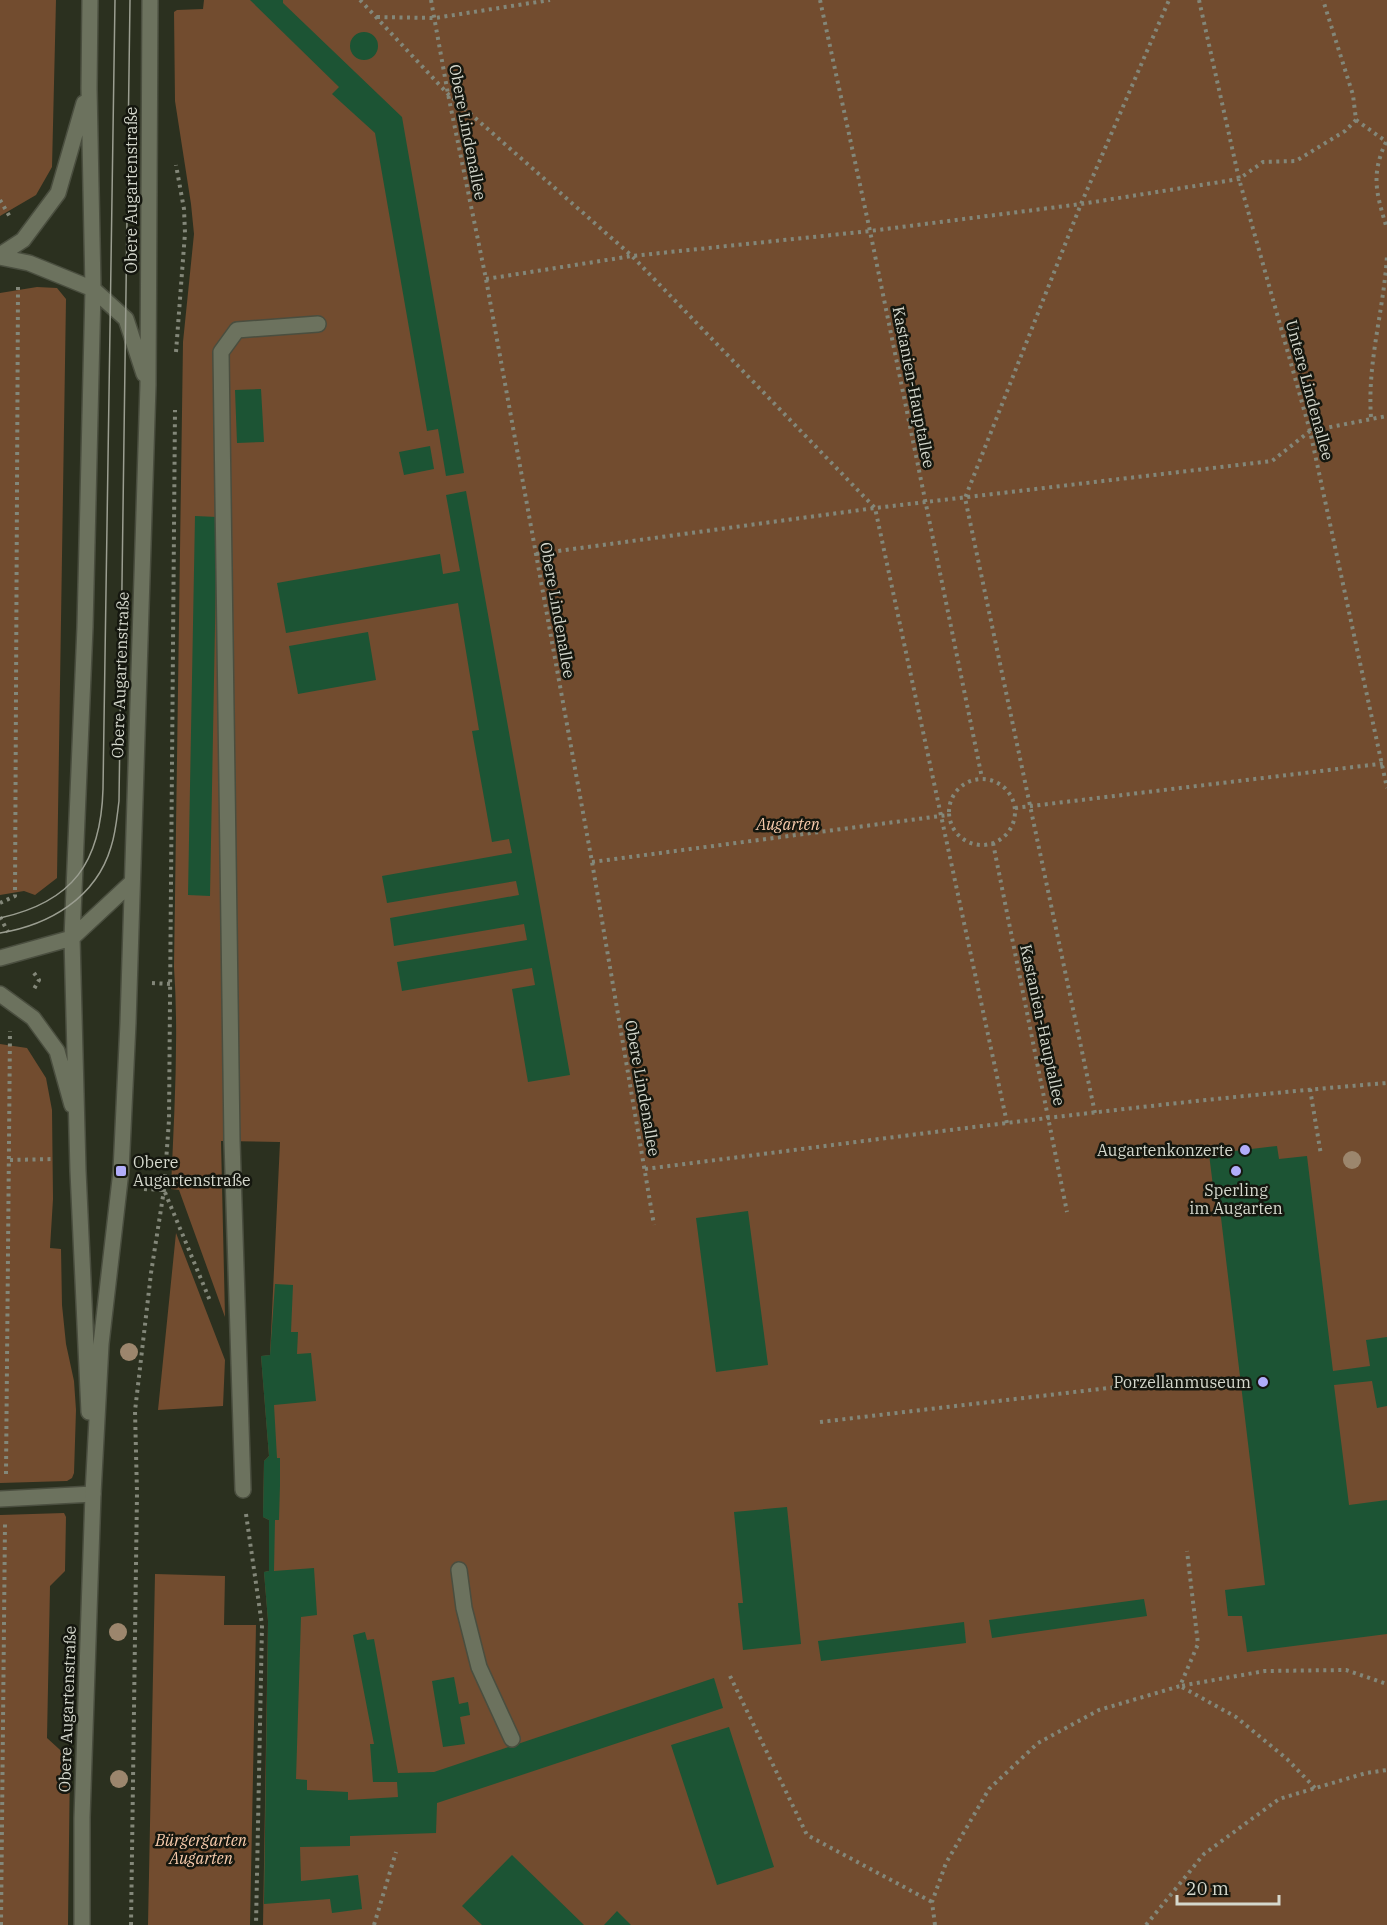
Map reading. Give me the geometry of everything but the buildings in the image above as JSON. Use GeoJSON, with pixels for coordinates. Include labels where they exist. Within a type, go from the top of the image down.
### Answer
{"type":"FeatureCollection","features":[{"type":"Feature","properties":{"kind":"street","name":"Obere Augartenstraße"},"geometry":{"type":"LineString","coordinates":[[90,0],[88,88],[93,289],[85,627],[72,938],[93,1494]]}},
{"type":"Feature","properties":{"kind":"street","name":"Obere Augartenstraße"},"geometry":{"type":"LineString","coordinates":[[82,1925],[82,1818],[93,1494],[101,1344],[121,1171],[148,385],[150,0]]}},
{"type":"Feature","properties":{"kind":"street"},"geometry":{"type":"LineString","coordinates":[[0,256],[23,240],[58,193],[88,88]]}},
{"type":"Feature","properties":{"kind":"street"},"geometry":{"type":"LineString","coordinates":[[0,256],[29,263],[93,289],[126,319],[148,385]]}},
{"type":"Feature","properties":{"kind":"street"},"geometry":{"type":"LineString","coordinates":[[243,1490],[232,1130],[222,352],[237,330],[318,324]]}},
{"type":"Feature","properties":{"kind":"street"},"geometry":{"type":"LineString","coordinates":[[0,958],[72,938],[131,883]]}},
{"type":"Feature","properties":{"kind":"street"},"geometry":{"type":"LineString","coordinates":[[0,993],[33,1018],[57,1051],[78,1129]]}},
{"type":"Feature","properties":{"kind":"street"},"geometry":{"type":"LineString","coordinates":[[3,1499],[93,1494]]}},
{"type":"Feature","properties":{"kind":"street"},"geometry":{"type":"LineString","coordinates":[[459,1570],[464,1608],[479,1667],[512,1739]]}},
{"type":"Feature","properties":{"kind":"path"},"geometry":{"type":"LineString","coordinates":[[360,0],[448,94],[632,256],[875,508],[1007,1123]]}},
{"type":"Feature","properties":{"kind":"path","name":"Obere Lindenallee"},"geometry":{"type":"LineString","coordinates":[[431,0],[486,279],[592,862],[654,1225]]}},
{"type":"Feature","properties":{"kind":"path"},"geometry":{"type":"LineString","coordinates":[[376,17],[435,18],[550,0]]}},
{"type":"Feature","properties":{"kind":"path","name":"Kastanien-Hauptallee"},"geometry":{"type":"LineString","coordinates":[[819,0],[870,231],[982,778]]}},
{"type":"Feature","properties":{"kind":"path"},"geometry":{"type":"LineString","coordinates":[[1095,1113],[964,498],[1081,204],[1169,0]]}},
{"type":"Feature","properties":{"kind":"path","name":"Untere Lindenallee"},"geometry":{"type":"LineString","coordinates":[[1199,0],[1239,179],[1310,431],[1387,788]]}},
{"type":"Feature","properties":{"kind":"path"},"geometry":{"type":"LineString","coordinates":[[1323,0],[1353,95],[1356,120],[1387,142],[1377,161],[1377,196],[1387,229]]}},
{"type":"Feature","properties":{"kind":"path"},"geometry":{"type":"LineString","coordinates":[[486,279],[632,256],[870,231],[1081,204],[1239,179],[1263,162],[1296,161],[1345,131],[1356,120]]}},
{"type":"Feature","properties":{"kind":"path"},"geometry":{"type":"LineString","coordinates":[[174,155],[184,209],[185,233],[176,361]]}},
{"type":"Feature","properties":{"kind":"path"},"geometry":{"type":"LineString","coordinates":[[0,200],[23,240]]}},
{"type":"Feature","properties":{"kind":"path"},"geometry":{"type":"LineString","coordinates":[[1371,417],[1369,398],[1371,360],[1386,281],[1387,255]]}},
{"type":"Feature","properties":{"kind":"path"},"geometry":{"type":"LineString","coordinates":[[0,903],[15,896],[18,261]]}},
{"type":"Feature","properties":{"kind":"path"},"geometry":{"type":"LineString","coordinates":[[130,1925],[135,1411],[151,1273],[164,1190],[169,1120],[175,409]]}},
{"type":"Feature","properties":{"kind":"path"},"geometry":{"type":"LineString","coordinates":[[536,554],[875,508],[1272,461],[1310,431],[1371,417],[1387,416]]}},
{"type":"Feature","properties":{"kind":"path"},"geometry":{"type":"LineString","coordinates":[[1015,808],[1387,763]]}},
{"type":"Feature","properties":{"kind":"path"},"geometry":{"type":"LineString","coordinates":[[982,778],[993,781],[1011,795],[1015,808],[1014,819],[1010,830],[1002,838],[993,843],[970,844],[955,832],[948,815],[949,804],[954,793],[962,785],[982,778]]}},
{"type":"Feature","properties":{"kind":"path"},"geometry":{"type":"LineString","coordinates":[[592,862],[948,815]]}},
{"type":"Feature","properties":{"kind":"path","name":"Kastanien-Hauptallee"},"geometry":{"type":"LineString","coordinates":[[993,843],[1050,1118],[1067,1212]]}},
{"type":"Feature","properties":{"kind":"path"},"geometry":{"type":"LineString","coordinates":[[1,1925],[3,1499],[10,1160],[10,1025],[22,1010]]}},
{"type":"Feature","properties":{"kind":"path"},"geometry":{"type":"LineString","coordinates":[[645,1169],[1050,1118],[1310,1089],[1387,1083]]}},
{"type":"Feature","properties":{"kind":"path"},"geometry":{"type":"LineString","coordinates":[[1310,1089],[1320,1155]]}},
{"type":"Feature","properties":{"kind":"path"},"geometry":{"type":"LineString","coordinates":[[10,1160],[55,1159]]}},
{"type":"Feature","properties":{"kind":"path"},"geometry":{"type":"LineString","coordinates":[[143,1189],[164,1190]]}},
{"type":"Feature","properties":{"kind":"path"},"geometry":{"type":"LineString","coordinates":[[164,1190],[213,1309]]}},
{"type":"Feature","properties":{"kind":"path"},"geometry":{"type":"LineString","coordinates":[[820,1422],[1193,1378]]}},
{"type":"Feature","properties":{"kind":"path"},"geometry":{"type":"LineString","coordinates":[[243,1490],[262,1625],[256,1925]]}},
{"type":"Feature","properties":{"kind":"path"},"geometry":{"type":"LineString","coordinates":[[1180,1686],[1198,1644],[1188,1551]]}},
{"type":"Feature","properties":{"kind":"path"},"geometry":{"type":"LineString","coordinates":[[935,1925],[932,1902],[946,1863],[989,1789],[1038,1743],[1099,1710],[1180,1686],[1264,1671],[1346,1670],[1387,1683]]}},
{"type":"Feature","properties":{"kind":"path"},"geometry":{"type":"LineString","coordinates":[[730,1676],[807,1834],[932,1902]]}},
{"type":"Feature","properties":{"kind":"path"},"geometry":{"type":"LineString","coordinates":[[1180,1686],[1236,1717],[1287,1759],[1315,1788]]}},
{"type":"Feature","properties":{"kind":"path"},"geometry":{"type":"LineString","coordinates":[[1146,1925],[1204,1854],[1279,1799],[1366,1773],[1387,1770]]}},
{"type":"Feature","properties":{"kind":"path"},"geometry":{"type":"LineString","coordinates":[[374,1925],[396,1852]]}},
{"type":"Feature","properties":{"kind":"green space"},"geometry":{"type":"Polygon","coordinates":[[[0,0],[56,0],[52,167],[36,195],[0,216],[0,0]]]}},
{"type":"Feature","properties":{"kind":"green space","name":"Augarten"},"geometry":{"type":"Polygon","coordinates":[[[204,0],[1387,0],[1387,1925],[263,1925],[268,1621],[264,1572],[269,1571],[269,1520],[263,1517],[264,1461],[269,1456],[261,1356],[270,1355],[280,1142],[221,1141],[225,1317],[179,1190],[171,1189],[176,1050],[174,967],[183,342],[194,234],[175,101],[174,12],[203,9],[204,0]]]}},
{"type":"Feature","properties":{"kind":"green space"},"geometry":{"type":"Polygon","coordinates":[[[37,287],[57,288],[66,299],[57,878],[35,895],[24,891],[0,895],[0,293],[37,287]]]}},
{"type":"Feature","properties":{"kind":"green space"},"geometry":{"type":"Polygon","coordinates":[[[0,1044],[27,1048],[46,1078],[52,1110],[53,1199],[50,1248],[61,1249],[62,1305],[66,1344],[74,1381],[76,1410],[74,1473],[67,1481],[0,1483],[0,1044]]]}},
{"type":"Feature","properties":{"kind":"green space"},"geometry":{"type":"Polygon","coordinates":[[[176,1233],[225,1360],[223,1406],[158,1410],[176,1233]]]}},
{"type":"Feature","properties":{"kind":"green space"},"geometry":{"type":"Polygon","coordinates":[[[64,1513],[66,1517],[65,1571],[50,1586],[47,1738],[70,1759],[68,1925],[0,1925],[0,1515],[64,1513]]]}},
{"type":"Feature","properties":{"kind":"green space","name":"Bürgergarten Augarten"},"geometry":{"type":"Polygon","coordinates":[[[155,1574],[225,1576],[224,1625],[256,1625],[250,1925],[148,1925],[155,1574]]]}},
{"type":"Feature","properties":{"kind":"tram line"},"geometry":{"type":"LineString","coordinates":[[0,918],[25,911],[47,901],[78,875],[89,858],[101,815],[115,0]]}},
{"type":"Feature","properties":{"kind":"tram line"},"geometry":{"type":"LineString","coordinates":[[0,933],[53,916],[82,895],[104,865],[113,841],[116,824],[119,801],[130,0]]}},
{"type":"Feature","properties":{"kind":"place","name":"Augartenkonzerte"},"geometry":{"type":"Point","coordinates":[1245,1150]}},
{"type":"Feature","properties":{"kind":"place","name":"Obere Augartenstraße"},"geometry":{"type":"Point","coordinates":[121,1171]}},
{"type":"Feature","properties":{"kind":"place","name":"Sperling im Augarten"},"geometry":{"type":"Point","coordinates":[1236,1171]}},
{"type":"Feature","properties":{"kind":"place","name":"Porzellanmuseum"},"geometry":{"type":"Point","coordinates":[1263,1382]}}]}
